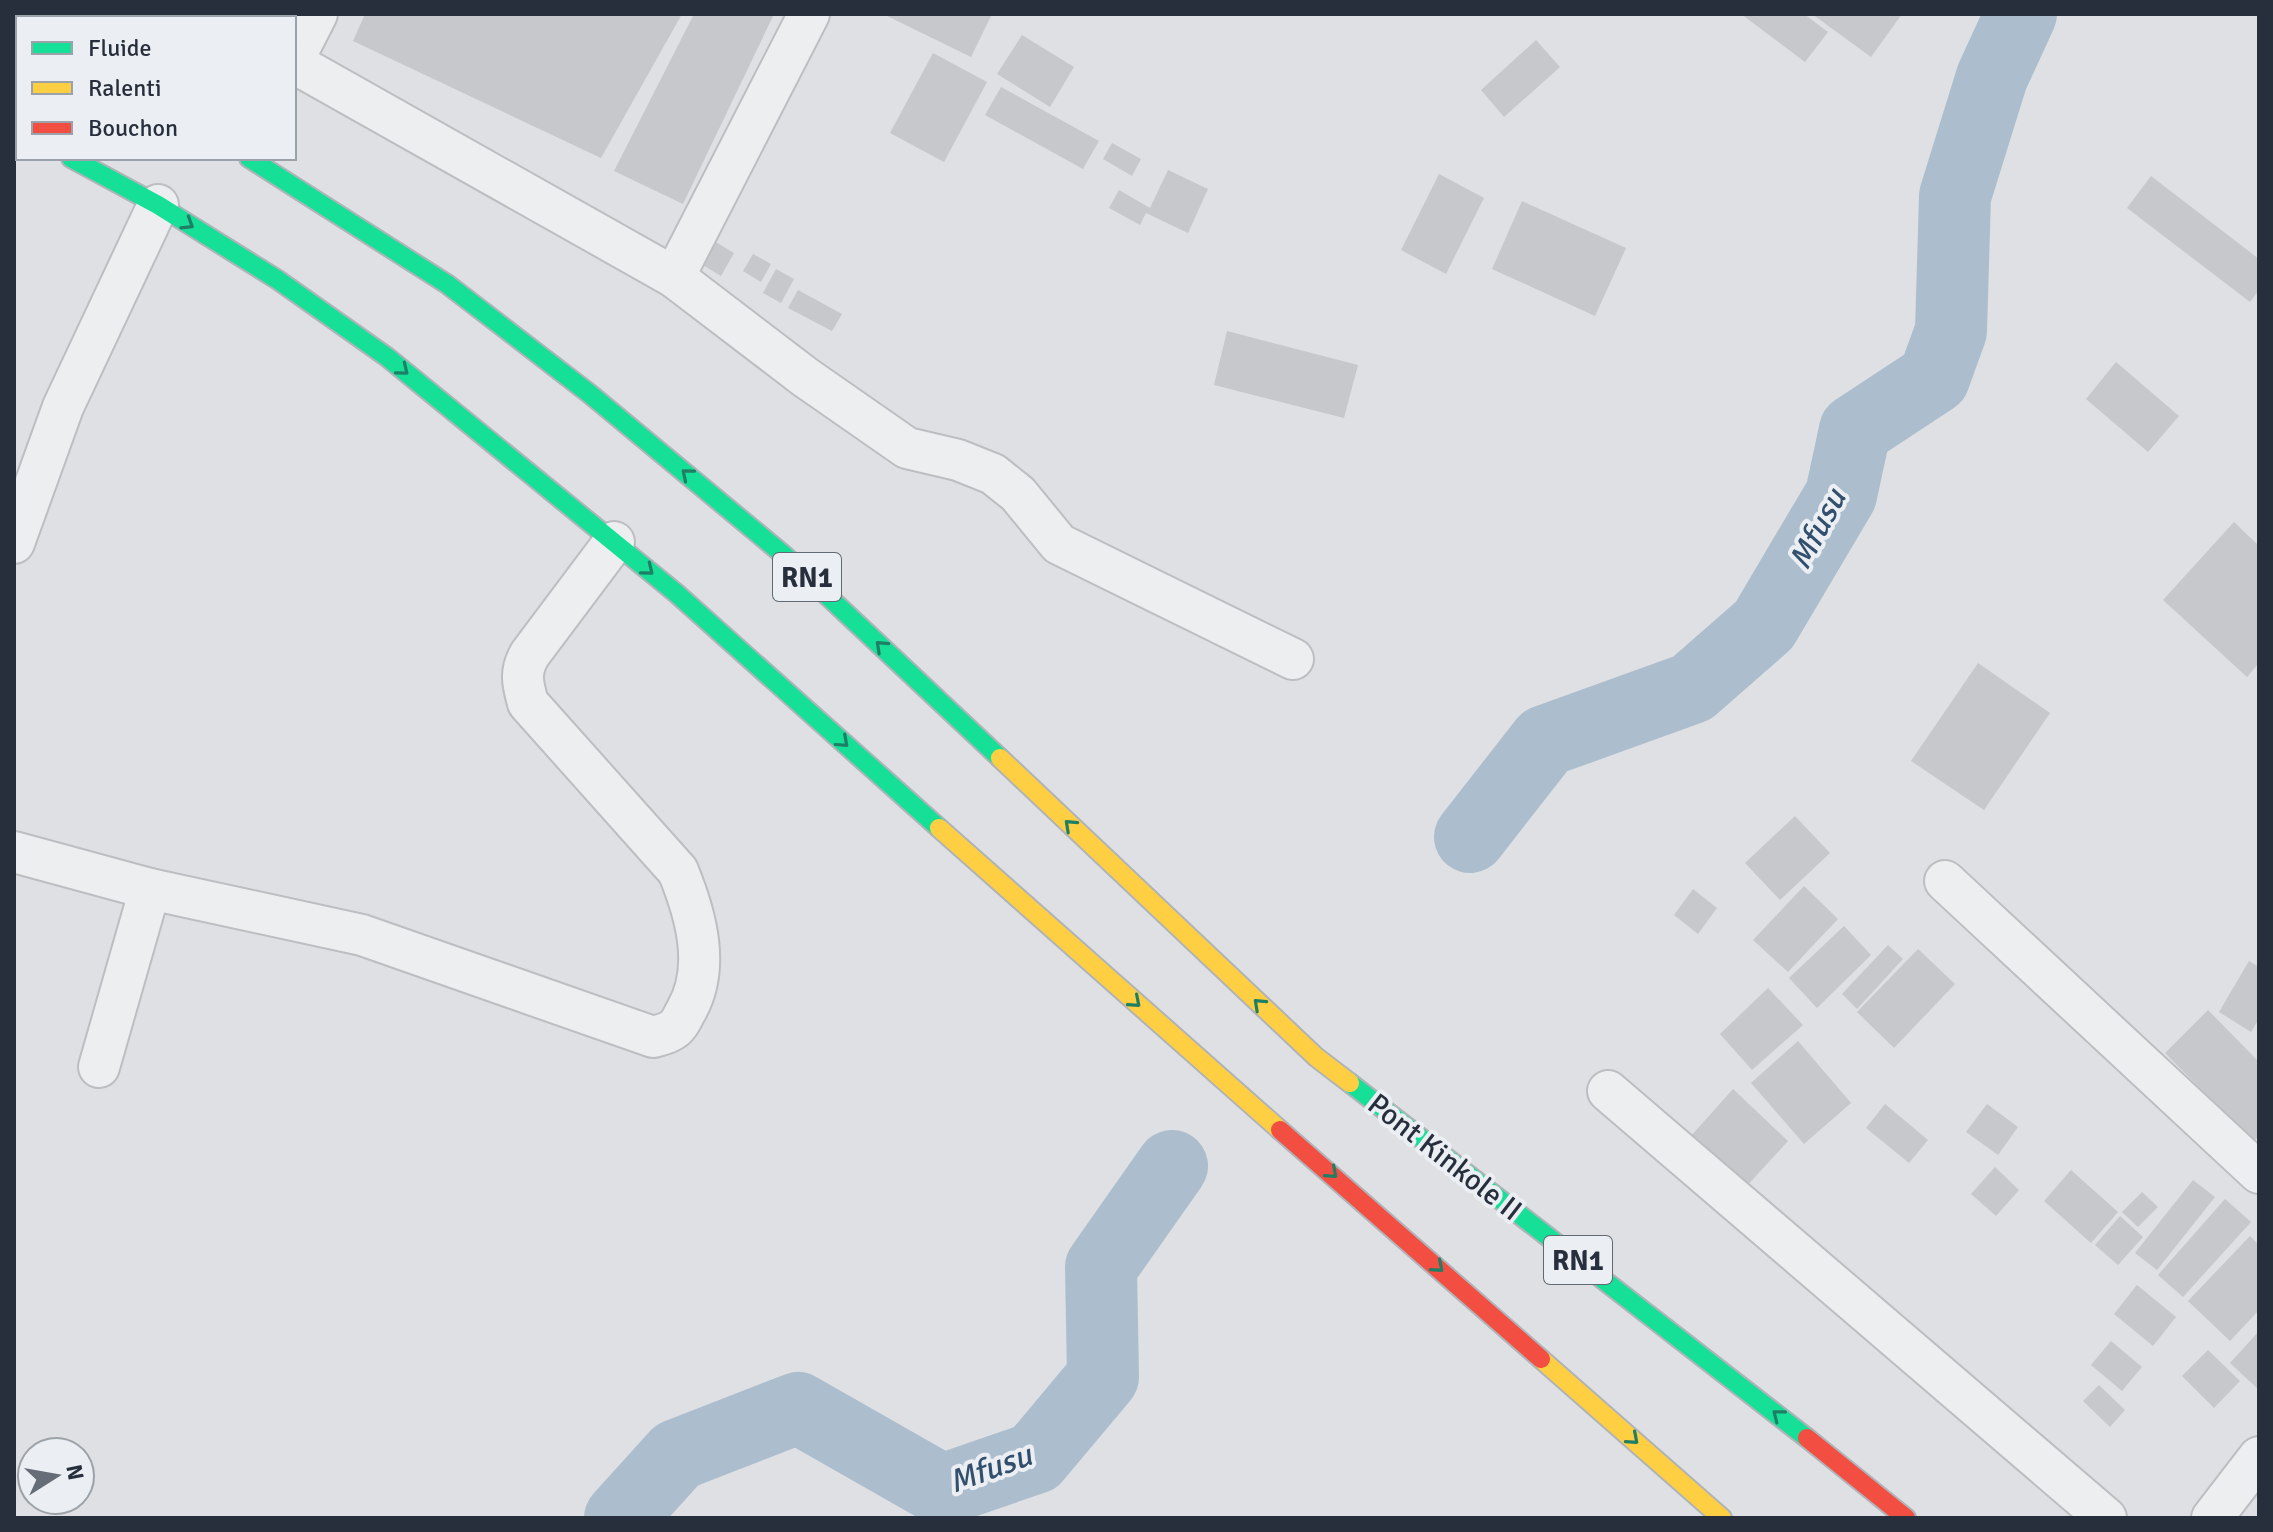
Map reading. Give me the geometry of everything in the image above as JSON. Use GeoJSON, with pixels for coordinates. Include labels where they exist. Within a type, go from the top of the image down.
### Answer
{"type":"FeatureCollection","features":[{"type":"Feature","properties":{"kind":"highway"},"geometry":{"type":"LineString","coordinates":[[75,160],[158,205],[278,280],[387,357],[676,593],[1077,951],[1722,1518]]}},
{"type":"Feature","properties":{"kind":"highway","name":"Pont Kinkole II"},"geometry":{"type":"LineString","coordinates":[[252,160],[447,284],[590,394],[785,556],[1316,1057],[1840,1463],[1906,1518]]}},
{"type":"Feature","properties":{"kind":"street"},"geometry":{"type":"LineString","coordinates":[[296,57],[317,14]]}},
{"type":"Feature","properties":{"kind":"street"},"geometry":{"type":"LineString","coordinates":[[674,277],[809,14]]}},
{"type":"Feature","properties":{"kind":"street"},"geometry":{"type":"LineString","coordinates":[[296,62],[674,277],[805,377],[907,448],[958,460],[993,474],[1018,494],[1059,544],[1293,659]]}},
{"type":"Feature","properties":{"kind":"street"},"geometry":{"type":"LineString","coordinates":[[14,543],[63,407],[158,205]]}},
{"type":"Feature","properties":{"kind":"street"},"geometry":{"type":"LineString","coordinates":[[14,852],[150,889],[362,935],[653,1037],[677,1027],[695,995],[699,966],[698,937],[691,902],[678,871],[528,703],[521,680],[530,654],[614,542]]}},
{"type":"Feature","properties":{"kind":"street"},"geometry":{"type":"LineString","coordinates":[[1945,881],[2259,1173]]}},
{"type":"Feature","properties":{"kind":"street"},"geometry":{"type":"LineString","coordinates":[[99,1067],[150,889]]}},
{"type":"Feature","properties":{"kind":"street"},"geometry":{"type":"LineString","coordinates":[[1608,1091],[2106,1518]]}},
{"type":"Feature","properties":{"kind":"street"},"geometry":{"type":"LineString","coordinates":[[2212,1518],[2259,1457]]}},
{"type":"Feature","properties":{"kind":"building"},"geometry":{"type":"Polygon","coordinates":[[[365,14],[682,14],[601,158],[353,41],[365,14]]]}},
{"type":"Feature","properties":{"kind":"building"},"geometry":{"type":"Polygon","coordinates":[[[694,14],[774,14],[683,204],[614,171],[694,14]]]}},
{"type":"Feature","properties":{"kind":"building"},"geometry":{"type":"Polygon","coordinates":[[[883,14],[992,14],[971,57],[883,14]]]}},
{"type":"Feature","properties":{"kind":"building"},"geometry":{"type":"Polygon","coordinates":[[[1741,14],[1804,14],[1828,32],[1805,62],[1741,14]]]}},
{"type":"Feature","properties":{"kind":"building"},"geometry":{"type":"Polygon","coordinates":[[[1812,14],[1902,14],[1871,57],[1812,14]]]}},
{"type":"Feature","properties":{"kind":"building"},"geometry":{"type":"Polygon","coordinates":[[[1022,35],[1074,67],[1050,107],[997,74],[1022,35]]]}},
{"type":"Feature","properties":{"kind":"building"},"geometry":{"type":"Polygon","coordinates":[[[1536,40],[1560,67],[1504,117],[1481,90],[1536,40]]]}},
{"type":"Feature","properties":{"kind":"building"},"geometry":{"type":"Polygon","coordinates":[[[933,53],[987,82],[944,162],[890,133],[933,53]]]}},
{"type":"Feature","properties":{"kind":"building"},"geometry":{"type":"Polygon","coordinates":[[[1001,87],[1099,141],[1083,169],[985,115],[1001,87]]]}},
{"type":"Feature","properties":{"kind":"building"},"geometry":{"type":"Polygon","coordinates":[[[1112,143],[1141,159],[1132,176],[1103,159],[1112,143]]]}},
{"type":"Feature","properties":{"kind":"building"},"geometry":{"type":"Polygon","coordinates":[[[1168,170],[1208,189],[1188,233],[1146,213],[1140,225],[1109,208],[1119,190],[1150,208],[1168,170]]]}},
{"type":"Feature","properties":{"kind":"building"},"geometry":{"type":"Polygon","coordinates":[[[1439,174],[1484,198],[1446,274],[1401,250],[1439,174]]]}},
{"type":"Feature","properties":{"kind":"building"},"geometry":{"type":"Polygon","coordinates":[[[2151,176],[2259,259],[2259,290],[2250,302],[2127,208],[2151,176]]]}},
{"type":"Feature","properties":{"kind":"building"},"geometry":{"type":"Polygon","coordinates":[[[1522,201],[1626,248],[1595,316],[1492,269],[1522,201]]]}},
{"type":"Feature","properties":{"kind":"building"},"geometry":{"type":"Polygon","coordinates":[[[709,238],[734,253],[721,276],[696,261],[709,238]]]}},
{"type":"Feature","properties":{"kind":"building"},"geometry":{"type":"Polygon","coordinates":[[[753,254],[771,264],[761,282],[743,271],[753,254]]]}},
{"type":"Feature","properties":{"kind":"building"},"geometry":{"type":"Polygon","coordinates":[[[776,269],[794,279],[781,303],[763,293],[776,269]]]}},
{"type":"Feature","properties":{"kind":"building"},"geometry":{"type":"Polygon","coordinates":[[[798,290],[842,314],[832,331],[788,308],[798,290]]]}},
{"type":"Feature","properties":{"kind":"building"},"geometry":{"type":"Polygon","coordinates":[[[1227,331],[1358,365],[1344,418],[1214,385],[1227,331]]]}},
{"type":"Feature","properties":{"kind":"building"},"geometry":{"type":"Polygon","coordinates":[[[2116,362],[2179,416],[2148,452],[2086,399],[2116,362]]]}},
{"type":"Feature","properties":{"kind":"building"},"geometry":{"type":"Polygon","coordinates":[[[2234,522],[2259,546],[2259,663],[2247,677],[2163,600],[2234,522]]]}},
{"type":"Feature","properties":{"kind":"building"},"geometry":{"type":"Polygon","coordinates":[[[1978,663],[2050,713],[1984,810],[1911,761],[1978,663]]]}},
{"type":"Feature","properties":{"kind":"building"},"geometry":{"type":"Polygon","coordinates":[[[1795,816],[1830,853],[1780,900],[1745,863],[1795,816]]]}},
{"type":"Feature","properties":{"kind":"building"},"geometry":{"type":"Polygon","coordinates":[[[1804,886],[1838,919],[1788,972],[1753,940],[1804,886]]]}},
{"type":"Feature","properties":{"kind":"building"},"geometry":{"type":"Polygon","coordinates":[[[1693,889],[1717,908],[1698,934],[1674,915],[1693,889]]]}},
{"type":"Feature","properties":{"kind":"building"},"geometry":{"type":"Polygon","coordinates":[[[1844,926],[1871,955],[1817,1008],[1789,978],[1844,926]]]}},
{"type":"Feature","properties":{"kind":"building"},"geometry":{"type":"Polygon","coordinates":[[[1888,945],[1903,959],[1857,1009],[1842,994],[1888,945]]]}},
{"type":"Feature","properties":{"kind":"building"},"geometry":{"type":"Polygon","coordinates":[[[1918,949],[1955,984],[1894,1048],[1857,1012],[1918,949]]]}},
{"type":"Feature","properties":{"kind":"building"},"geometry":{"type":"Polygon","coordinates":[[[2249,961],[2259,967],[2259,1019],[2251,1032],[2219,1012],[2249,961]]]}},
{"type":"Feature","properties":{"kind":"building"},"geometry":{"type":"Polygon","coordinates":[[[1768,988],[1803,1025],[1752,1070],[1720,1034],[1768,988]]]}},
{"type":"Feature","properties":{"kind":"building"},"geometry":{"type":"Polygon","coordinates":[[[2208,1010],[2259,1062],[2259,1136],[2253,1142],[2165,1053],[2208,1010]]]}},
{"type":"Feature","properties":{"kind":"building"},"geometry":{"type":"Polygon","coordinates":[[[1798,1041],[1851,1103],[1804,1144],[1751,1083],[1798,1041]]]}},
{"type":"Feature","properties":{"kind":"building"},"geometry":{"type":"Polygon","coordinates":[[[1733,1089],[1788,1141],[1745,1188],[1690,1137],[1733,1089]]]}},
{"type":"Feature","properties":{"kind":"building"},"geometry":{"type":"Polygon","coordinates":[[[1885,1104],[1928,1140],[1909,1163],[1866,1128],[1885,1104]]]}},
{"type":"Feature","properties":{"kind":"building"},"geometry":{"type":"Polygon","coordinates":[[[1987,1104],[2018,1127],[1998,1155],[1966,1132],[1987,1104]]]}},
{"type":"Feature","properties":{"kind":"building"},"geometry":{"type":"Polygon","coordinates":[[[1995,1167],[2019,1190],[1996,1216],[1971,1194],[1995,1167]]]}},
{"type":"Feature","properties":{"kind":"building"},"geometry":{"type":"Polygon","coordinates":[[[2071,1170],[2118,1212],[2091,1243],[2044,1201],[2071,1170]]]}},
{"type":"Feature","properties":{"kind":"building"},"geometry":{"type":"Polygon","coordinates":[[[2193,1180],[2215,1197],[2157,1270],[2135,1253],[2193,1180]]]}},
{"type":"Feature","properties":{"kind":"building"},"geometry":{"type":"Polygon","coordinates":[[[2142,1192],[2158,1207],[2138,1227],[2122,1212],[2142,1192]]]}},
{"type":"Feature","properties":{"kind":"building"},"geometry":{"type":"Polygon","coordinates":[[[2225,1199],[2251,1222],[2183,1297],[2158,1275],[2225,1199]]]}},
{"type":"Feature","properties":{"kind":"building"},"geometry":{"type":"Polygon","coordinates":[[[2120,1216],[2143,1237],[2118,1265],[2095,1245],[2120,1216]]]}},
{"type":"Feature","properties":{"kind":"building"},"geometry":{"type":"Polygon","coordinates":[[[2250,1236],[2259,1245],[2259,1310],[2230,1341],[2188,1301],[2250,1236]]]}},
{"type":"Feature","properties":{"kind":"building"},"geometry":{"type":"Polygon","coordinates":[[[2137,1285],[2176,1317],[2153,1346],[2114,1314],[2137,1285]]]}},
{"type":"Feature","properties":{"kind":"building"},"geometry":{"type":"Polygon","coordinates":[[[2259,1331],[2259,1390],[2230,1363],[2259,1331]]]}},
{"type":"Feature","properties":{"kind":"building"},"geometry":{"type":"Polygon","coordinates":[[[2111,1341],[2142,1367],[2122,1391],[2091,1365],[2111,1341]]]}},
{"type":"Feature","properties":{"kind":"building"},"geometry":{"type":"Polygon","coordinates":[[[2208,1350],[2240,1381],[2214,1408],[2182,1376],[2208,1350]]]}},
{"type":"Feature","properties":{"kind":"building"},"geometry":{"type":"Polygon","coordinates":[[[2099,1385],[2125,1410],[2110,1427],[2083,1401],[2099,1385]]]}},
{"type":"Feature","properties":{"kind":"waterway","name":"Mfusu"},"geometry":{"type":"LineString","coordinates":[[1470,837],[1545,741],[1692,688],[1764,625],[1841,495],[1855,430],[1934,378],[1951,331],[1955,196],[1992,77],[2021,14]]}},
{"type":"Feature","properties":{"kind":"waterway","name":"Mfusu"},"geometry":{"type":"LineString","coordinates":[[620,1518],[677,1455],[798,1408],[942,1490],[1035,1458],[1103,1377],[1101,1267],[1172,1166]]}},
{"type":"Feature","properties":{"kind":"waterway"},"geometry":{"type":"LineString","coordinates":[[942,1490],[955,1518]]}},
{"type":"Feature","properties":{"kind":"traffic: fast"},"geometry":{"type":"LineString","coordinates":[[75,160],[158,205],[278,280],[387,357],[676,593],[939,828]]}},
{"type":"Feature","properties":{"kind":"traffic: fast"},"geometry":{"type":"LineString","coordinates":[[252,160],[447,284],[590,394],[785,556],[1000,758]]}},
{"type":"Feature","properties":{"kind":"traffic: fast"},"geometry":{"type":"LineString","coordinates":[[1350,1083],[1807,1438]]}},
{"type":"Feature","properties":{"kind":"traffic: slow"},"geometry":{"type":"LineString","coordinates":[[1000,758],[1316,1057],[1350,1083]]}},
{"type":"Feature","properties":{"kind":"traffic: slow"},"geometry":{"type":"LineString","coordinates":[[939,828],[1280,1130]]}},
{"type":"Feature","properties":{"kind":"traffic: slow"},"geometry":{"type":"LineString","coordinates":[[1541,1359],[1722,1518]]}},
{"type":"Feature","properties":{"kind":"traffic: jam"},"geometry":{"type":"LineString","coordinates":[[1280,1130],[1541,1359]]}},
{"type":"Feature","properties":{"kind":"traffic: jam"},"geometry":{"type":"LineString","coordinates":[[1807,1438],[1906,1518]]}}]}
